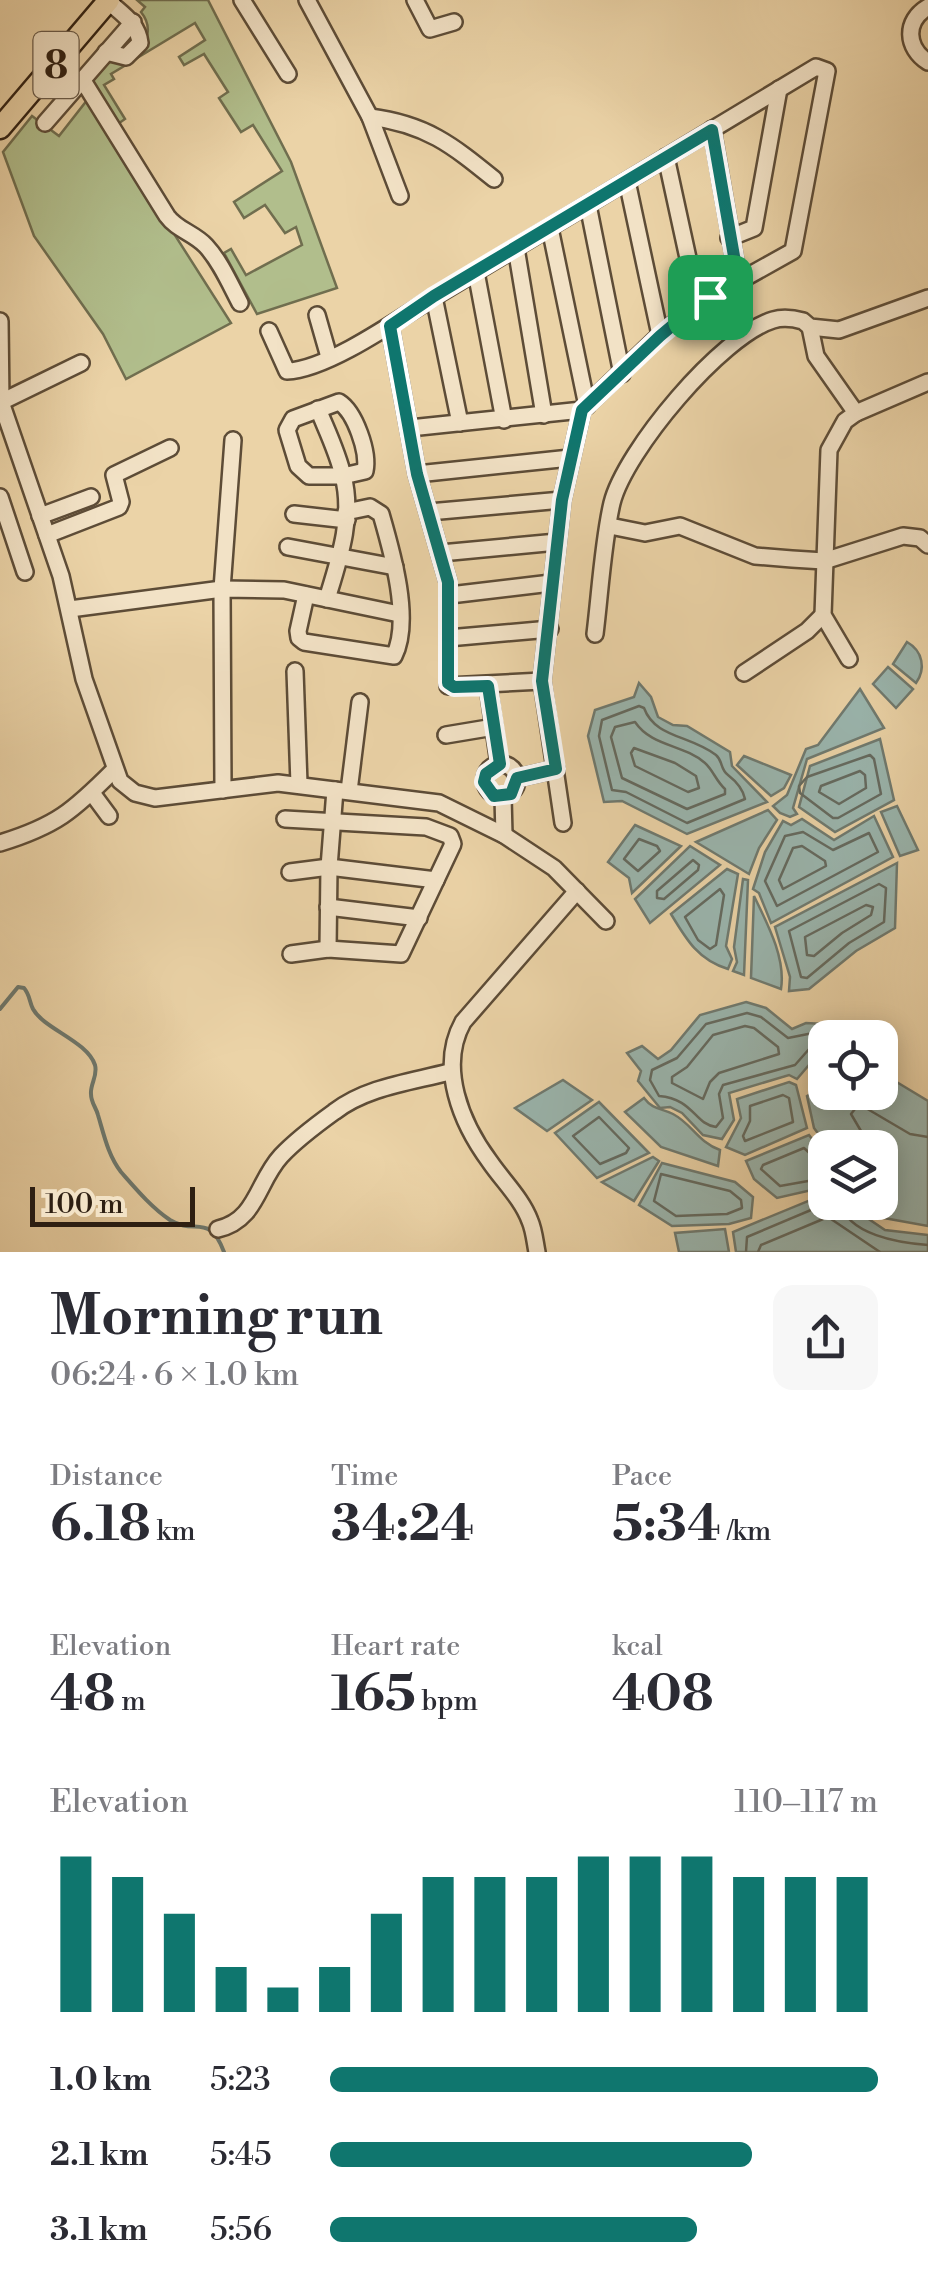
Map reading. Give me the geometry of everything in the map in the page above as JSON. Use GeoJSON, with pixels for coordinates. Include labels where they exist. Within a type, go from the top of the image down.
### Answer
{"type":"FeatureCollection","features":[{"type":"Feature","properties":{"kind":"main road","name":"8"},"geometry":{"type":"LineString","coordinates":[[0,128],[108,0]]}},
{"type":"Feature","properties":{"kind":"street"},"geometry":{"type":"LineString","coordinates":[[44,123],[133,22],[108,0]]}},
{"type":"Feature","properties":{"kind":"street"},"geometry":{"type":"LineString","coordinates":[[242,0],[288,74]]}},
{"type":"Feature","properties":{"kind":"street"},"geometry":{"type":"LineString","coordinates":[[307,0],[370,117],[400,196]]}},
{"type":"Feature","properties":{"kind":"street"},"geometry":{"type":"LineString","coordinates":[[415,0],[430,30],[454,22]]}},
{"type":"Feature","properties":{"kind":"street"},"geometry":{"type":"LineString","coordinates":[[928,7],[911,26],[910,43],[916,54],[928,62]]}},
{"type":"Feature","properties":{"kind":"street"},"geometry":{"type":"LineString","coordinates":[[269,332],[287,371],[330,357],[390,326],[816,67],[825,68],[828,74],[793,250],[698,304],[584,408],[410,428]]}},
{"type":"Feature","properties":{"kind":"street"},"geometry":{"type":"LineString","coordinates":[[82,79],[174,226],[193,234],[209,249],[240,302]]}},
{"type":"Feature","properties":{"kind":"street"},"geometry":{"type":"LineString","coordinates":[[729,238],[750,232],[754,226],[779,89]]}},
{"type":"Feature","properties":{"kind":"street"},"geometry":{"type":"LineString","coordinates":[[370,117],[434,133],[494,179]]}},
{"type":"Feature","properties":{"kind":"street"},"geometry":{"type":"LineString","coordinates":[[712,130],[738,279]]}},
{"type":"Feature","properties":{"kind":"street"},"geometry":{"type":"LineString","coordinates":[[666,157],[698,304]]}},
{"type":"Feature","properties":{"kind":"street"},"geometry":{"type":"LineString","coordinates":[[627,181],[660,336]]}},
{"type":"Feature","properties":{"kind":"street"},"geometry":{"type":"LineString","coordinates":[[588,205],[622,374]]}},
{"type":"Feature","properties":{"kind":"street"},"geometry":{"type":"LineString","coordinates":[[550,228],[584,408],[562,500],[542,681],[563,823]]}},
{"type":"Feature","properties":{"kind":"street"},"geometry":{"type":"LineString","coordinates":[[516,248],[544,415]]}},
{"type":"Feature","properties":{"kind":"street"},"geometry":{"type":"LineString","coordinates":[[476,272],[504,420]]}},
{"type":"Feature","properties":{"kind":"street"},"geometry":{"type":"LineString","coordinates":[[434,296],[460,423]]}},
{"type":"Feature","properties":{"kind":"street"},"geometry":{"type":"LineString","coordinates":[[810,328],[839,330],[928,298]]}},
{"type":"Feature","properties":{"kind":"street"},"geometry":{"type":"LineString","coordinates":[[316,315],[330,357]]}},
{"type":"Feature","properties":{"kind":"street"},"geometry":{"type":"LineString","coordinates":[[595,634],[612,504],[623,475],[650,434],[699,375],[731,346],[765,323],[790,318],[803,321],[810,328],[816,356],[856,414]]}},
{"type":"Feature","properties":{"kind":"street"},"geometry":{"type":"LineString","coordinates":[[0,321],[0,402],[70,609],[84,680],[114,770],[127,788],[155,798],[253,785],[299,784],[439,803],[504,836],[554,868],[606,920]]}},
{"type":"Feature","properties":{"kind":"street"},"geometry":{"type":"LineString","coordinates":[[390,326],[417,474],[450,595],[448,683],[454,687],[542,681]]}},
{"type":"Feature","properties":{"kind":"street"},"geometry":{"type":"LineString","coordinates":[[0,402],[81,363]]}},
{"type":"Feature","properties":{"kind":"street"},"geometry":{"type":"LineString","coordinates":[[849,659],[823,615],[829,450],[845,422],[856,414],[928,382]]}},
{"type":"Feature","properties":{"kind":"street"},"geometry":{"type":"LineString","coordinates":[[339,402],[350,410],[367,460],[361,474],[343,476],[309,476],[298,466],[287,430],[293,418],[339,402]]}},
{"type":"Feature","properties":{"kind":"street"},"geometry":{"type":"LineString","coordinates":[[318,409],[343,476],[347,516],[327,599]]}},
{"type":"Feature","properties":{"kind":"street"},"geometry":{"type":"LineString","coordinates":[[223,790],[222,589],[232,440]]}},
{"type":"Feature","properties":{"kind":"street"},"geometry":{"type":"LineString","coordinates":[[47,535],[119,507],[114,475],[170,448]]}},
{"type":"Feature","properties":{"kind":"street"},"geometry":{"type":"LineString","coordinates":[[417,474],[570,458]]}},
{"type":"Feature","properties":{"kind":"street"},"geometry":{"type":"LineString","coordinates":[[40,516],[92,500],[84,481]]}},
{"type":"Feature","properties":{"kind":"street"},"geometry":{"type":"LineString","coordinates":[[25,572],[0,494],[26,482]]}},
{"type":"Feature","properties":{"kind":"street"},"geometry":{"type":"LineString","coordinates":[[429,512],[562,500]]}},
{"type":"Feature","properties":{"kind":"street"},"geometry":{"type":"LineString","coordinates":[[294,514],[347,516],[370,507],[381,514],[400,590],[397,651],[390,658],[304,642],[298,630],[306,595]]}},
{"type":"Feature","properties":{"kind":"street"},"geometry":{"type":"LineString","coordinates":[[307,549],[311,515]]}},
{"type":"Feature","properties":{"kind":"street"},"geometry":{"type":"LineString","coordinates":[[610,526],[644,533],[680,526],[755,556],[824,561],[903,536],[920,538],[928,544]]}},
{"type":"Feature","properties":{"kind":"street"},"geometry":{"type":"LineString","coordinates":[[441,554],[557,542]]}},
{"type":"Feature","properties":{"kind":"street"},"geometry":{"type":"LineString","coordinates":[[288,547],[395,567]]}},
{"type":"Feature","properties":{"kind":"street"},"geometry":{"type":"LineString","coordinates":[[450,595],[551,583]]}},
{"type":"Feature","properties":{"kind":"street"},"geometry":{"type":"LineString","coordinates":[[70,609],[222,589],[284,590],[399,614]]}},
{"type":"Feature","properties":{"kind":"street"},"geometry":{"type":"LineString","coordinates":[[744,673],[808,631],[823,615]]}},
{"type":"Feature","properties":{"kind":"street"},"geometry":{"type":"LineString","coordinates":[[448,638],[550,629]]}},
{"type":"Feature","properties":{"kind":"street"},"geometry":{"type":"LineString","coordinates":[[296,671],[299,784]]}},
{"type":"Feature","properties":{"kind":"street"},"geometry":{"type":"LineString","coordinates":[[488,686],[500,764]]}},
{"type":"Feature","properties":{"kind":"street"},"geometry":{"type":"LineString","coordinates":[[328,949],[333,820],[360,702]]}},
{"type":"Feature","properties":{"kind":"street"},"geometry":{"type":"LineString","coordinates":[[446,736],[494,727]]}},
{"type":"Feature","properties":{"kind":"street"},"geometry":{"type":"LineString","coordinates":[[500,764],[514,770],[517,778],[511,794],[503,797],[488,790],[484,782],[486,774],[500,764]]}},
{"type":"Feature","properties":{"kind":"street"},"geometry":{"type":"LineString","coordinates":[[517,778],[556,769]]}},
{"type":"Feature","properties":{"kind":"street"},"geometry":{"type":"LineString","coordinates":[[0,843],[44,829],[70,812],[114,770]]}},
{"type":"Feature","properties":{"kind":"street"},"geometry":{"type":"LineString","coordinates":[[92,793],[109,816]]}},
{"type":"Feature","properties":{"kind":"street"},"geometry":{"type":"LineString","coordinates":[[503,797],[504,836]]}},
{"type":"Feature","properties":{"kind":"street"},"geometry":{"type":"LineString","coordinates":[[284,819],[426,827],[450,836],[454,844],[401,954],[328,949],[290,954]]}},
{"type":"Feature","properties":{"kind":"street"},"geometry":{"type":"LineString","coordinates":[[290,872],[329,867],[436,880]]}},
{"type":"Feature","properties":{"kind":"street"},"geometry":{"type":"LineString","coordinates":[[537,1252],[530,1221],[486,1157],[468,1121],[450,1072],[453,1040],[463,1022],[577,892]]}},
{"type":"Feature","properties":{"kind":"street"},"geometry":{"type":"LineString","coordinates":[[328,907],[418,918]]}},
{"type":"Feature","properties":{"kind":"street"},"geometry":{"type":"LineString","coordinates":[[218,1228],[237,1222],[246,1214],[280,1156],[343,1105],[384,1089],[450,1072]]}},
{"type":"Feature","properties":{"kind":"green space"},"geometry":{"type":"Polygon","coordinates":[[[137,0],[208,0],[291,162],[337,288],[257,314],[224,253],[231,249],[246,275],[302,245],[296,227],[285,233],[265,205],[244,218],[234,202],[282,171],[253,125],[241,132],[219,98],[228,92],[204,54],[184,65],[179,57],[205,40],[195,23],[137,58],[135,54],[148,29],[141,12],[145,7],[137,0]]]}},
{"type":"Feature","properties":{"kind":"green space"},"geometry":{"type":"Polygon","coordinates":[[[109,60],[131,62],[111,74],[114,79],[104,85],[125,119],[115,126],[90,84],[109,60]]]}},
{"type":"Feature","properties":{"kind":"green space"},"geometry":{"type":"Polygon","coordinates":[[[88,99],[231,323],[126,379],[103,334],[34,236],[3,152],[32,116],[59,136],[88,99]]]}},
{"type":"Feature","properties":{"kind":"water"},"geometry":{"type":"Polygon","coordinates":[[[907,642],[917,650],[921,661],[916,683],[893,664],[907,642]]]}},
{"type":"Feature","properties":{"kind":"water"},"geometry":{"type":"Polygon","coordinates":[[[888,667],[913,689],[896,708],[873,684],[888,667]]]}},
{"type":"Feature","properties":{"kind":"water"},"geometry":{"type":"Polygon","coordinates":[[[639,683],[651,697],[658,717],[673,725],[687,726],[730,752],[732,766],[767,802],[687,834],[622,801],[604,802],[588,736],[595,710],[634,697],[639,683]]]}},
{"type":"Feature","properties":{"kind":"water"},"geometry":{"type":"Polygon","coordinates":[[[860,689],[884,728],[807,759],[793,808],[797,814],[790,817],[780,813],[773,806],[787,795],[806,749],[818,745],[860,689]]]}},
{"type":"Feature","properties":{"kind":"water"},"geometry":{"type":"Polygon","coordinates":[[[880,739],[894,800],[835,832],[799,807],[810,766],[880,739]]]}},
{"type":"Feature","properties":{"kind":"water"},"geometry":{"type":"Polygon","coordinates":[[[744,756],[791,775],[784,788],[771,796],[737,765],[744,756]]]}},
{"type":"Feature","properties":{"kind":"water"},"geometry":{"type":"Polygon","coordinates":[[[897,806],[918,850],[900,856],[881,812],[897,806]]]}},
{"type":"Feature","properties":{"kind":"water"},"geometry":{"type":"Polygon","coordinates":[[[768,810],[777,820],[759,848],[749,874],[696,842],[768,810]]]}},
{"type":"Feature","properties":{"kind":"water"},"geometry":{"type":"Polygon","coordinates":[[[874,816],[893,857],[771,923],[759,893],[753,889],[765,852],[783,821],[791,825],[802,819],[834,840],[874,816]]]}},
{"type":"Feature","properties":{"kind":"water"},"geometry":{"type":"Polygon","coordinates":[[[635,825],[681,846],[632,893],[629,878],[608,862],[635,825]]]}},
{"type":"Feature","properties":{"kind":"water"},"geometry":{"type":"Polygon","coordinates":[[[690,846],[720,865],[650,923],[635,899],[690,846]]]}},
{"type":"Feature","properties":{"kind":"water"},"geometry":{"type":"Polygon","coordinates":[[[897,863],[895,928],[856,951],[809,989],[789,991],[790,977],[775,927],[897,863]]]}},
{"type":"Feature","properties":{"kind":"water"},"geometry":{"type":"Polygon","coordinates":[[[727,869],[738,874],[726,946],[732,959],[728,969],[701,954],[671,914],[727,869]]]}},
{"type":"Feature","properties":{"kind":"water"},"geometry":{"type":"Polygon","coordinates":[[[743,879],[748,880],[744,975],[733,971],[737,962],[734,947],[743,879]]]}},
{"type":"Feature","properties":{"kind":"water"},"geometry":{"type":"Polygon","coordinates":[[[754,896],[778,953],[781,989],[751,978],[754,896]]]}},
{"type":"Feature","properties":{"kind":"water"},"geometry":{"type":"Polygon","coordinates":[[[746,1002],[766,1008],[792,1029],[808,1023],[808,1066],[797,1079],[789,1075],[729,1093],[734,1120],[722,1139],[703,1135],[682,1113],[670,1107],[660,1108],[638,1081],[641,1071],[627,1053],[642,1046],[658,1059],[671,1050],[700,1015],[746,1002]]]}},
{"type":"Feature","properties":{"kind":"water"},"geometry":{"type":"Polygon","coordinates":[[[563,1080],[592,1100],[547,1131],[515,1108],[563,1080]]]}},
{"type":"Feature","properties":{"kind":"water"},"geometry":{"type":"Polygon","coordinates":[[[789,1082],[796,1085],[807,1128],[745,1155],[726,1147],[741,1118],[737,1099],[789,1082]]]}},
{"type":"Feature","properties":{"kind":"water"},"geometry":{"type":"Polygon","coordinates":[[[898,1083],[928,1101],[928,1226],[895,1220],[898,1130],[814,1128],[810,1110],[898,1110],[898,1083]]]}},
{"type":"Feature","properties":{"kind":"water"},"geometry":{"type":"Polygon","coordinates":[[[644,1098],[654,1107],[680,1118],[720,1150],[718,1166],[661,1147],[625,1112],[644,1098]]]}},
{"type":"Feature","properties":{"kind":"water"},"geometry":{"type":"Polygon","coordinates":[[[599,1102],[649,1153],[597,1178],[555,1133],[599,1102]]]}},
{"type":"Feature","properties":{"kind":"water"},"geometry":{"type":"Polygon","coordinates":[[[808,1135],[808,1191],[777,1198],[754,1179],[746,1161],[808,1135]]]}},
{"type":"Feature","properties":{"kind":"water"},"geometry":{"type":"Polygon","coordinates":[[[653,1157],[659,1161],[634,1201],[602,1182],[653,1157]]]}},
{"type":"Feature","properties":{"kind":"water"},"geometry":{"type":"Polygon","coordinates":[[[662,1163],[735,1182],[753,1197],[751,1218],[729,1224],[672,1226],[639,1205],[662,1163]]]}},
{"type":"Feature","properties":{"kind":"water"},"geometry":{"type":"Polygon","coordinates":[[[808,1201],[808,1220],[870,1220],[885,1230],[928,1235],[928,1252],[736,1252],[733,1232],[808,1201]]]}},
{"type":"Feature","properties":{"kind":"water"},"geometry":{"type":"Polygon","coordinates":[[[725,1229],[729,1252],[679,1252],[675,1233],[725,1229]]]}},
{"type":"Feature","properties":{"kind":"waterway"},"geometry":{"type":"LineString","coordinates":[[0,1009],[18,987],[24,988],[38,1016],[83,1049],[95,1065],[92,1100],[117,1165],[163,1215],[179,1224],[213,1232],[224,1252]]}},
{"type":"Feature","properties":{"kind":"route"},"geometry":{"type":"LineString","coordinates":[[712,130],[738,279],[710,297],[660,336],[582,410],[562,500],[542,681],[556,769],[517,778],[511,794],[494,796],[484,782],[491,767],[500,764],[488,686],[448,686],[448,582],[417,474],[390,326],[712,130]]}}]}
